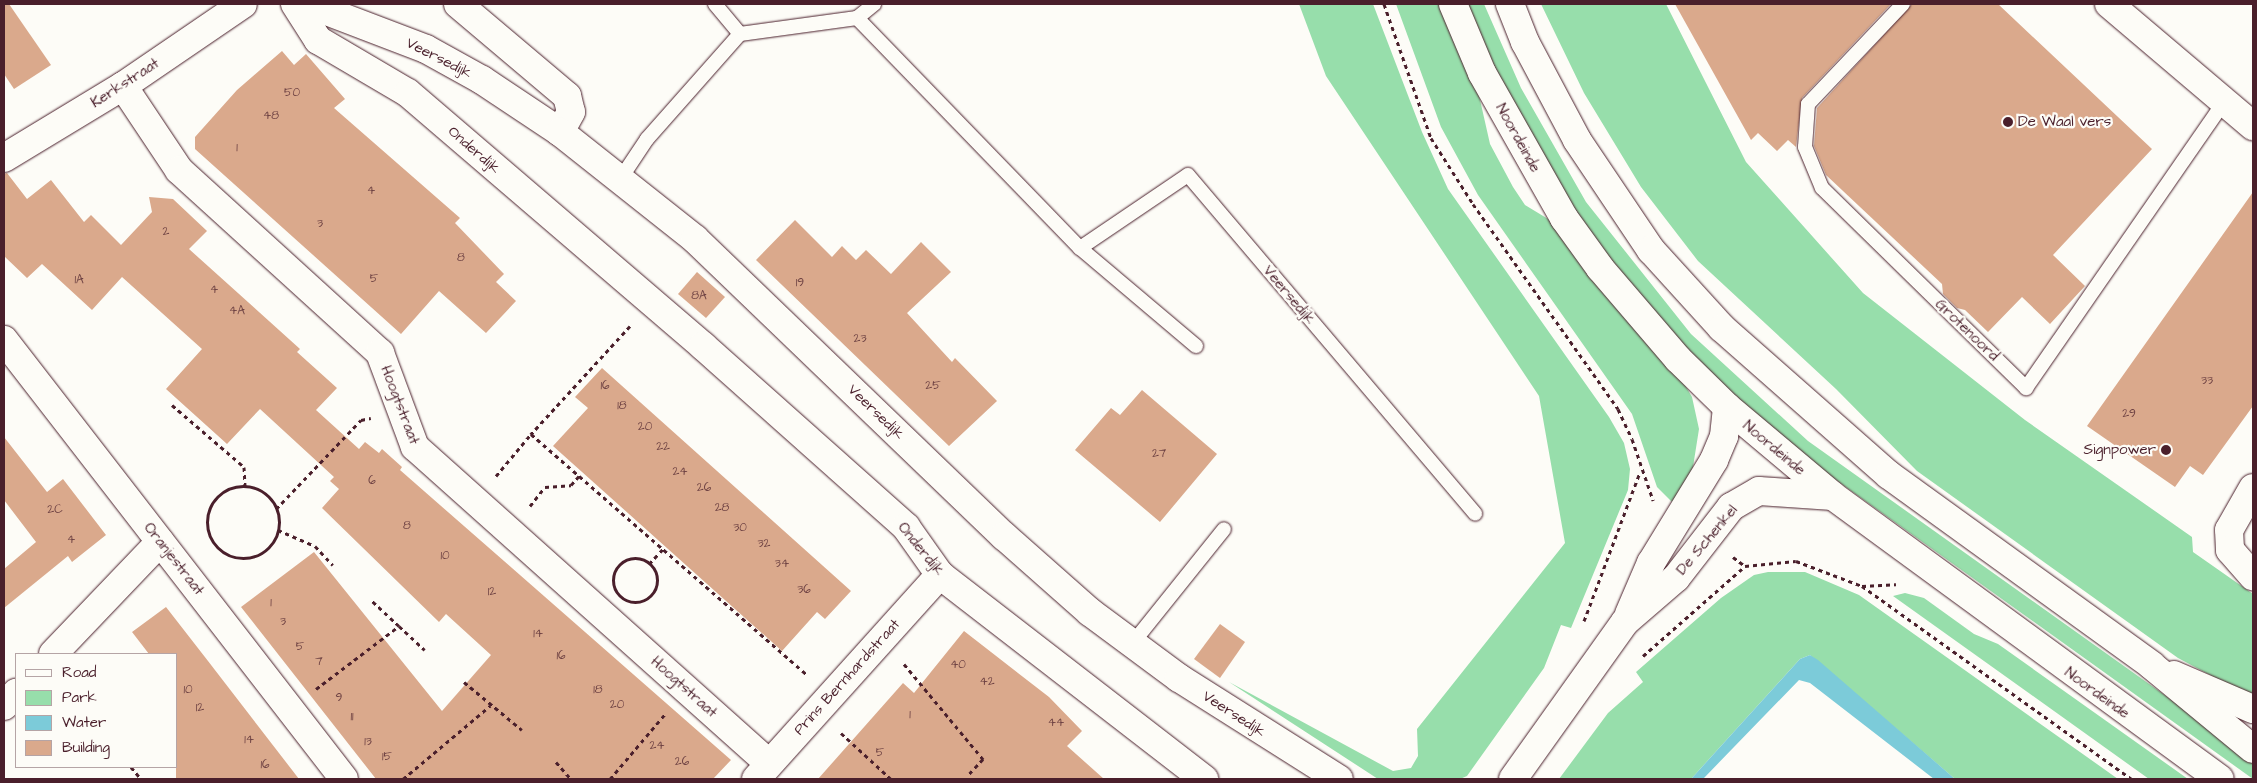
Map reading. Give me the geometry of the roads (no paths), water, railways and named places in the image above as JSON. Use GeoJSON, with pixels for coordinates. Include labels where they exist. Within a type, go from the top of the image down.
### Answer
{"type":"FeatureCollection","features":[{"type":"Feature","properties":{"kind":"main road","name":"Kerkstraat"},"geometry":{"type":"LineString","coordinates":[[4,158],[123,86],[243,4]]}},
{"type":"Feature","properties":{"kind":"main road","name":"Onderdijk"},"geometry":{"type":"LineString","coordinates":[[295,4],[318,40],[408,92],[652,302],[906,528],[940,576],[1204,779]]}},
{"type":"Feature","properties":{"kind":"main road","name":"Veersedijk"},"geometry":{"type":"LineString","coordinates":[[308,4],[426,49],[482,80],[560,132],[621,178],[772,310],[1004,536],[1132,644],[1188,684],[1339,779]]}},
{"type":"Feature","properties":{"kind":"main road"},"geometry":{"type":"LineString","coordinates":[[458,4],[567,96],[572,112],[560,132]]}},
{"type":"Feature","properties":{"kind":"main road","name":"Noordeinde"},"geometry":{"type":"LineString","coordinates":[[1453,4],[1482,73],[1564,218],[1635,310],[1727,408],[1833,496],[2219,779]]}},
{"type":"Feature","properties":{"kind":"main road"},"geometry":{"type":"LineString","coordinates":[[1510,4],[1525,42],[1577,140],[1652,250],[1722,328],[1888,475],[2152,665],[2215,722],[2253,749]]}},
{"type":"Feature","properties":{"kind":"main road"},"geometry":{"type":"LineString","coordinates":[[2109,4],[2223,103],[2253,126]]}},
{"type":"Feature","properties":{"kind":"main road","name":"Hoogtstraat"},"geometry":{"type":"LineString","coordinates":[[123,86],[179,170],[380,353],[414,447],[686,690],[763,771]]}},
{"type":"Feature","properties":{"kind":"main road","name":"Oranjestraat"},"geometry":{"type":"LineString","coordinates":[[4,340],[344,779]]}},
{"type":"Feature","properties":{"kind":"main road","name":"De Schenkel"},"geometry":{"type":"LineString","coordinates":[[1513,779],[1625,622],[1651,563],[1714,460],[1724,436],[1727,408]]}},
{"type":"Feature","properties":{"kind":"main road"},"geometry":{"type":"LineString","coordinates":[[2253,488],[2229,530],[2230,550],[2253,576]]}},
{"type":"Feature","properties":{"kind":"main road","name":"De Schenkel"},"geometry":{"type":"LineString","coordinates":[[1625,622],[1676,578],[1732,507],[1745,497],[1778,490],[1833,496]]}},
{"type":"Feature","properties":{"kind":"main road"},"geometry":{"type":"LineString","coordinates":[[54,653],[160,542]]}},
{"type":"Feature","properties":{"kind":"main road","name":"Prins Bernhardstraat"},"geometry":{"type":"LineString","coordinates":[[763,771],[940,576]]}},
{"type":"Feature","properties":{"kind":"main road"},"geometry":{"type":"LineString","coordinates":[[2152,665],[2253,709]]}},
{"type":"Feature","properties":{"kind":"main road"},"geometry":{"type":"LineString","coordinates":[[4,706],[15,694]]}},
{"type":"Feature","properties":{"kind":"lane"},"geometry":{"type":"LineString","coordinates":[[715,4],[740,34]]}},
{"type":"Feature","properties":{"kind":"lane"},"geometry":{"type":"LineString","coordinates":[[621,178],[647,139],[740,34],[857,18],[874,4]]}},
{"type":"Feature","properties":{"kind":"lane","name":"Grotenoord"},"geometry":{"type":"LineString","coordinates":[[1902,4],[1808,104],[1805,147],[1822,188],[2026,388],[2223,103]]}},
{"type":"Feature","properties":{"kind":"lane"},"geometry":{"type":"LineString","coordinates":[[857,18],[1080,248],[1196,346]]}},
{"type":"Feature","properties":{"kind":"lane","name":"Veersedijk"},"geometry":{"type":"LineString","coordinates":[[1080,248],[1188,175],[1475,514]]}},
{"type":"Feature","properties":{"kind":"lane"},"geometry":{"type":"LineString","coordinates":[[1132,644],[1224,529]]}},
{"type":"Feature","properties":{"kind":"water"},"geometry":{"type":"Polygon","coordinates":[[[1810,655],[1955,779],[1934,779],[1810,683],[1799,680],[1703,779],[1691,779],[1800,659],[1810,655]]]}},
{"type":"Feature","properties":{"kind":"place","name":"De Waal vers"},"geometry":{"type":"Point","coordinates":[2008,122]}},
{"type":"Feature","properties":{"kind":"place","name":"Signpower"},"geometry":{"type":"Point","coordinates":[2166,450]}}]}
